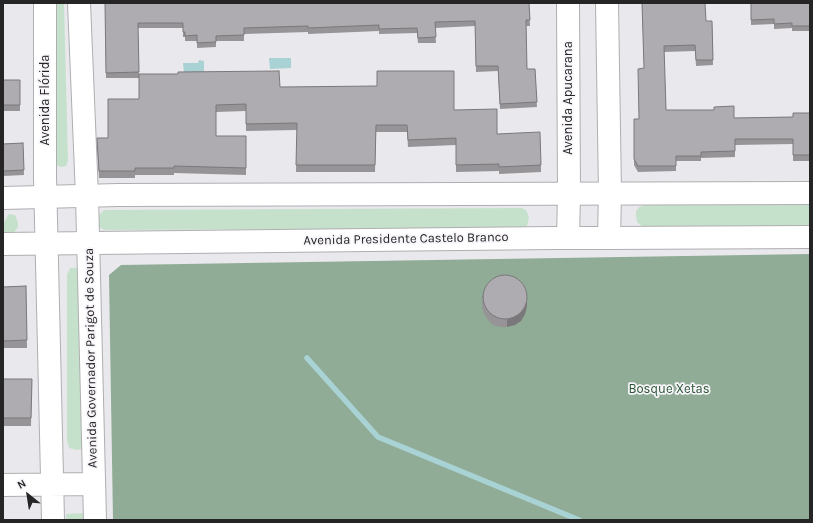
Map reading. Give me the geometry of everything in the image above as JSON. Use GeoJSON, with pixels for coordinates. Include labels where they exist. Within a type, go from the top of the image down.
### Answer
{"type":"FeatureCollection","features":[{"type":"Feature","properties":{"kind":"main road","name":"Avenida Flórida"},"geometry":{"type":"LineString","coordinates":[[46,3],[46,197]]}},
{"type":"Feature","properties":{"kind":"main road"},"geometry":{"type":"LineString","coordinates":[[79,3],[87,196]]}},
{"type":"Feature","properties":{"kind":"main road","name":"Avenida Apucarana"},"geometry":{"type":"LineString","coordinates":[[568,3],[568,238]]}},
{"type":"Feature","properties":{"kind":"main road"},"geometry":{"type":"LineString","coordinates":[[607,3],[610,194],[609,238]]}},
{"type":"Feature","properties":{"kind":"main road"},"geometry":{"type":"LineString","coordinates":[[3,198],[87,196],[810,193]]}},
{"type":"Feature","properties":{"kind":"main road","name":"Avenida Governador Parigot de Souza"},"geometry":{"type":"LineString","coordinates":[[87,196],[94,520]]}},
{"type":"Feature","properties":{"kind":"main road"},"geometry":{"type":"LineString","coordinates":[[46,197],[53,520]]}},
{"type":"Feature","properties":{"kind":"main road","name":"Avenida Presidente Castelo Branco"},"geometry":{"type":"LineString","coordinates":[[3,244],[47,242],[88,243],[810,237]]}},
{"type":"Feature","properties":{"kind":"main road"},"geometry":{"type":"LineString","coordinates":[[3,485],[94,484]]}},
{"type":"Feature","properties":{"kind":"green space"},"geometry":{"type":"Polygon","coordinates":[[[50,3],[64,3],[68,161],[66,166],[61,167],[55,165],[50,3]]]}},
{"type":"Feature","properties":{"kind":"green space"},"geometry":{"type":"Polygon","coordinates":[[[810,204],[810,227],[643,227],[637,222],[636,216],[636,211],[639,207],[645,205],[810,204]]]}},
{"type":"Feature","properties":{"kind":"green space"},"geometry":{"type":"Polygon","coordinates":[[[522,208],[526,210],[529,217],[527,226],[523,228],[104,230],[99,227],[97,220],[104,210],[522,208]]]}},
{"type":"Feature","properties":{"kind":"green space"},"geometry":{"type":"Polygon","coordinates":[[[9,214],[15,215],[18,227],[13,234],[3,235],[3,224],[9,214]]]}},
{"type":"Feature","properties":{"kind":"green space","name":"Bosque Xetas"},"geometry":{"type":"Polygon","coordinates":[[[810,254],[810,520],[113,520],[109,275],[121,265],[810,254]]]}},
{"type":"Feature","properties":{"kind":"green space"},"geometry":{"type":"Polygon","coordinates":[[[70,268],[78,268],[84,449],[77,450],[69,448],[67,440],[67,275],[70,268]]]}},
{"type":"Feature","properties":{"kind":"green space"},"geometry":{"type":"Polygon","coordinates":[[[87,513],[87,520],[66,520],[66,514],[87,513]]]}},
{"type":"Feature","properties":{"kind":"water"},"geometry":{"type":"Polygon","coordinates":[[[269,58],[291,58],[291,68],[270,69],[269,58]]]}},
{"type":"Feature","properties":{"kind":"water"},"geometry":{"type":"Polygon","coordinates":[[[199,60],[204,61],[204,73],[184,74],[183,63],[198,63],[199,60]]]}},
{"type":"Feature","properties":{"kind":"building"},"geometry":{"type":"Polygon","coordinates":[[[105,3],[529,3],[530,20],[526,20],[527,69],[535,69],[537,102],[500,104],[498,66],[476,66],[475,21],[435,22],[436,37],[418,38],[417,28],[379,29],[379,25],[308,28],[308,26],[244,28],[244,35],[216,36],[216,42],[197,43],[197,35],[185,36],[185,32],[183,32],[183,23],[138,23],[139,72],[106,73],[105,3]]]}},
{"type":"Feature","properties":{"kind":"building"},"geometry":{"type":"Polygon","coordinates":[[[642,3],[705,3],[706,21],[712,21],[713,60],[696,60],[695,45],[664,46],[666,110],[714,110],[714,107],[734,106],[734,118],[793,117],[793,113],[810,113],[810,155],[793,155],[793,139],[735,139],[735,151],[701,152],[701,156],[676,156],[676,166],[638,166],[634,159],[634,119],[639,119],[638,69],[644,68],[642,3]]]}},
{"type":"Feature","properties":{"kind":"building"},"geometry":{"type":"Polygon","coordinates":[[[751,3],[810,3],[810,26],[792,26],[792,23],[774,24],[774,19],[751,20],[751,3]]]}},
{"type":"Feature","properties":{"kind":"building"},"geometry":{"type":"Polygon","coordinates":[[[279,71],[280,87],[377,86],[377,71],[454,71],[454,110],[497,109],[497,134],[540,132],[541,165],[499,167],[499,164],[456,165],[456,138],[408,140],[407,125],[376,125],[375,165],[296,165],[297,123],[246,124],[246,104],[216,105],[216,136],[246,136],[246,168],[174,166],[174,168],[135,168],[135,171],[99,171],[97,138],[108,138],[108,99],[139,99],[139,74],[279,71]]]}},
{"type":"Feature","properties":{"kind":"building"},"geometry":{"type":"Polygon","coordinates":[[[3,80],[20,80],[20,105],[3,105],[3,80]]]}},
{"type":"Feature","properties":{"kind":"building"},"geometry":{"type":"Polygon","coordinates":[[[23,143],[24,170],[3,171],[3,144],[23,143]]]}},
{"type":"Feature","properties":{"kind":"building"},"geometry":{"type":"Polygon","coordinates":[[[501,275],[509,275],[514,276],[521,281],[526,288],[526,306],[521,313],[514,318],[501,319],[493,316],[486,309],[483,301],[483,293],[486,285],[493,278],[501,275]]]}},
{"type":"Feature","properties":{"kind":"building"},"geometry":{"type":"Polygon","coordinates":[[[26,286],[27,340],[3,341],[3,287],[26,286]]]}},
{"type":"Feature","properties":{"kind":"building"},"geometry":{"type":"Polygon","coordinates":[[[3,379],[32,379],[31,418],[3,418],[3,379]]]}},
{"type":"Feature","properties":{"kind":"waterway"},"geometry":{"type":"LineString","coordinates":[[307,358],[378,437],[579,520]]}}]}
